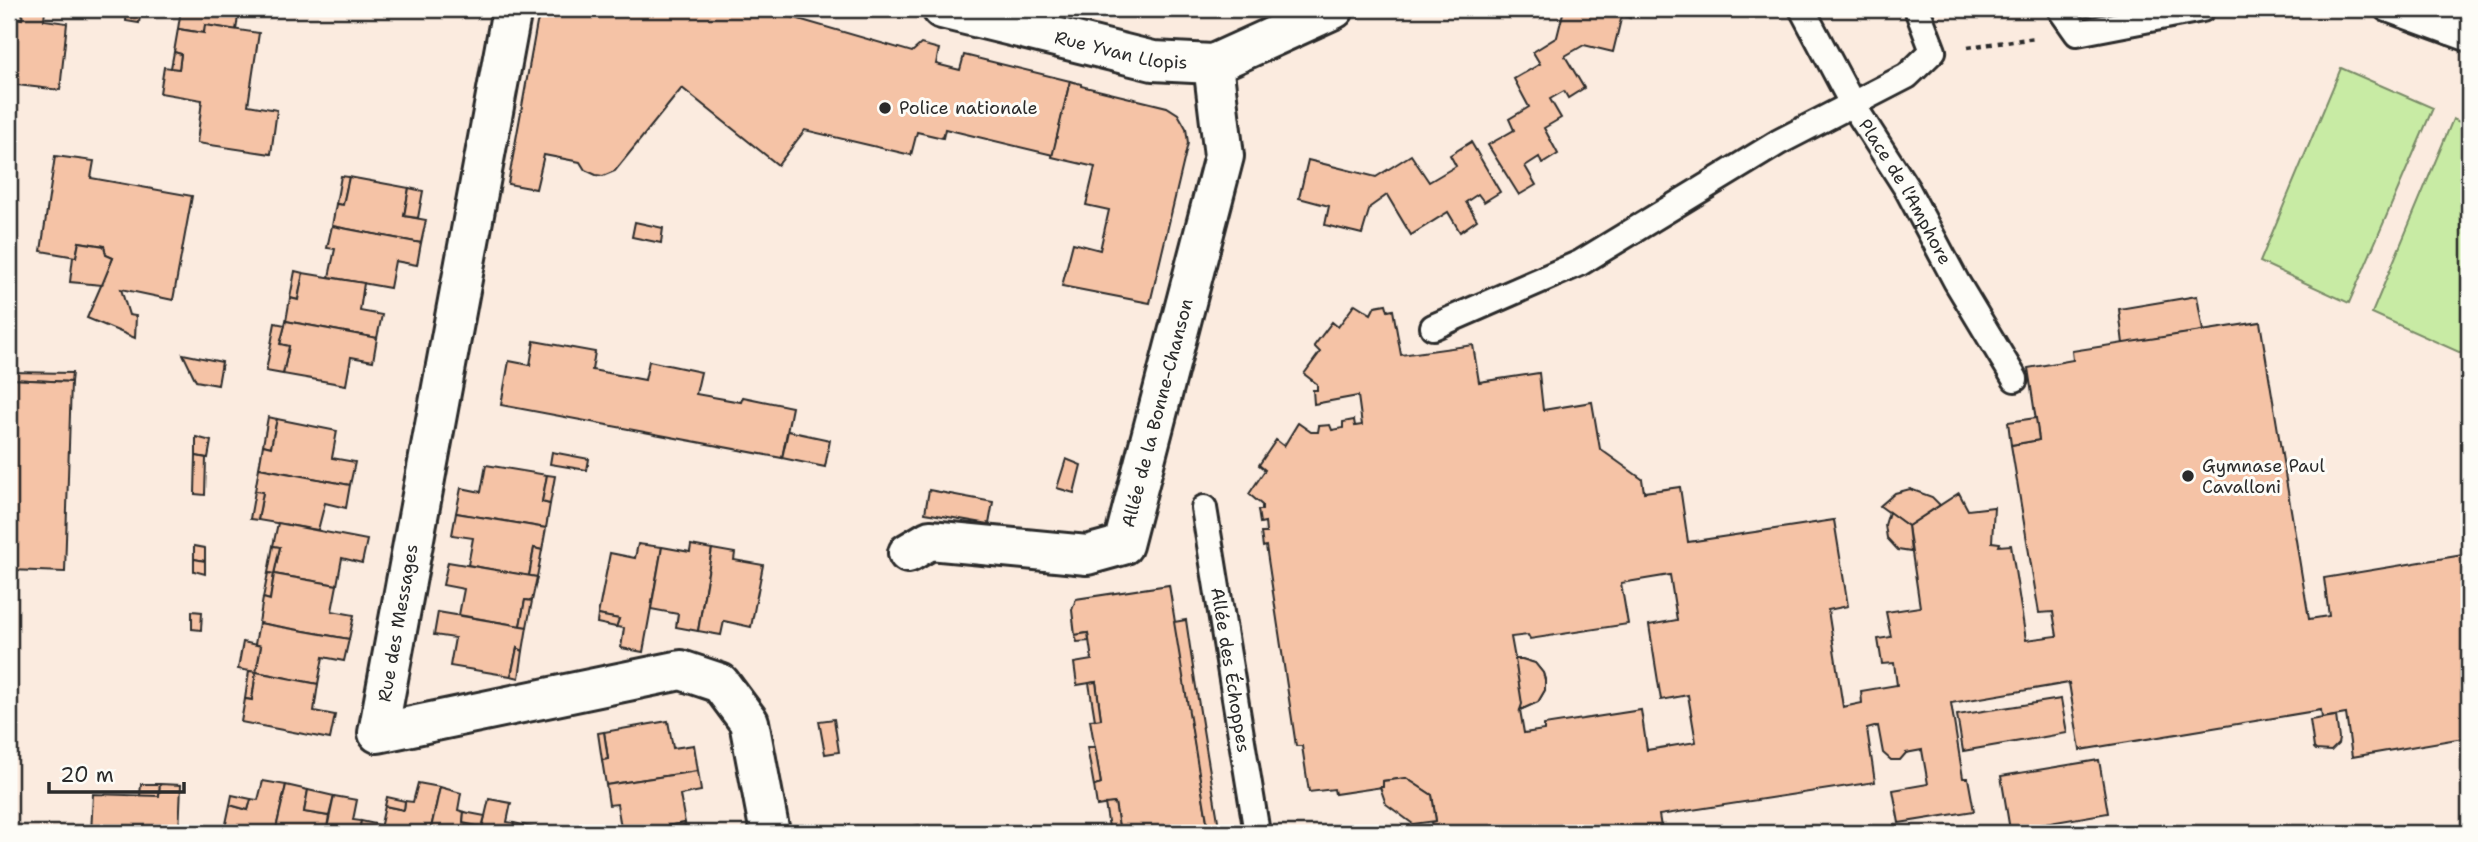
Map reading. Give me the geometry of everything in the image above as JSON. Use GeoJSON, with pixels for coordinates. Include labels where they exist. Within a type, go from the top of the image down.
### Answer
{"type":"FeatureCollection","features":[{"type":"Feature","properties":{"kind":"street","name":"Rue des Messages"},"geometry":{"type":"LineString","coordinates":[[512,9],[378,733],[681,670],[720,682],[749,722],[770,833]]}},
{"type":"Feature","properties":{"kind":"street","name":"Rue Yvan Llopis"},"geometry":{"type":"LineString","coordinates":[[942,9],[1153,61],[1213,64],[1334,9]]}},
{"type":"Feature","properties":{"kind":"street","name":"Allée de la Bonne-Chanson"},"geometry":{"type":"LineString","coordinates":[[908,553],[930,540],[1087,555],[1123,545],[1224,156],[1213,64]]}},
{"type":"Feature","properties":{"kind":"lane","name":"Place de l'Amphore"},"geometry":{"type":"LineString","coordinates":[[1802,9],[1853,105],[1907,190],[1956,281],[2015,379]]}},
{"type":"Feature","properties":{"kind":"lane"},"geometry":{"type":"LineString","coordinates":[[1917,9],[1933,51]]}},
{"type":"Feature","properties":{"kind":"lane"},"geometry":{"type":"LineString","coordinates":[[2060,9],[2077,33],[2202,9]]}},
{"type":"Feature","properties":{"kind":"lane"},"geometry":{"type":"LineString","coordinates":[[2387,9],[2460,35],[2460,9]]}},
{"type":"Feature","properties":{"kind":"lane","name":"Place de l'Amphore"},"geometry":{"type":"LineString","coordinates":[[1433,327],[1580,263],[1779,142],[1907,76],[1933,51]]}},
{"type":"Feature","properties":{"kind":"lane","name":"Allée des Échoppes"},"geometry":{"type":"LineString","coordinates":[[1204,508],[1257,833]]}},
{"type":"Feature","properties":{"kind":"path"},"geometry":{"type":"LineString","coordinates":[[1933,51],[2077,33]]}},
{"type":"Feature","properties":{"kind":"green space"},"geometry":{"type":"Polygon","coordinates":[[[2341,68],[2433,108],[2349,303],[2260,262],[2341,68]]]}},
{"type":"Feature","properties":{"kind":"green space"},"geometry":{"type":"Polygon","coordinates":[[[2453,119],[2469,126],[2469,334],[2461,353],[2372,313],[2453,119]]]}},
{"type":"Feature","properties":{"kind":"building"},"geometry":{"type":"Polygon","coordinates":[[[23,9],[86,9],[86,14],[45,10],[44,20],[67,23],[60,90],[9,84],[9,17],[22,19],[23,9]]]}},
{"type":"Feature","properties":{"kind":"building"},"geometry":{"type":"Polygon","coordinates":[[[127,9],[141,9],[139,23],[126,21],[127,9]]]}},
{"type":"Feature","properties":{"kind":"building"},"geometry":{"type":"Polygon","coordinates":[[[181,9],[212,10],[212,14],[238,17],[236,30],[205,25],[204,33],[178,29],[181,9]]]}},
{"type":"Feature","properties":{"kind":"building","name":"Police nationale"},"geometry":{"type":"Polygon","coordinates":[[[543,9],[764,9],[912,52],[921,44],[939,49],[936,64],[960,70],[964,55],[1070,81],[1053,155],[945,129],[943,138],[917,132],[911,155],[805,130],[778,165],[682,88],[615,171],[603,176],[596,175],[585,170],[580,162],[544,155],[536,189],[508,184],[537,23],[543,9]]]}},
{"type":"Feature","properties":{"kind":"building"},"geometry":{"type":"Polygon","coordinates":[[[1564,9],[1632,9],[1630,18],[1622,15],[1613,52],[1584,45],[1565,56],[1584,88],[1568,98],[1564,91],[1550,99],[1561,118],[1544,128],[1558,154],[1542,164],[1539,157],[1525,166],[1536,185],[1519,195],[1488,145],[1514,130],[1509,119],[1529,107],[1514,79],[1540,64],[1533,52],[1557,37],[1564,9]]]}},
{"type":"Feature","properties":{"kind":"building"},"geometry":{"type":"Polygon","coordinates":[[[205,25],[259,33],[248,105],[277,110],[271,154],[197,143],[202,100],[160,93],[164,67],[179,69],[181,54],[174,52],[178,29],[204,33],[205,25]]]}},
{"type":"Feature","properties":{"kind":"building"},"geometry":{"type":"Polygon","coordinates":[[[174,52],[181,54],[179,69],[171,68],[174,52]]]}},
{"type":"Feature","properties":{"kind":"building"},"geometry":{"type":"Polygon","coordinates":[[[1070,81],[1167,107],[1178,114],[1186,128],[1188,143],[1150,303],[1062,286],[1073,243],[1100,250],[1109,210],[1086,205],[1095,167],[1052,157],[1070,81]]]}},
{"type":"Feature","properties":{"kind":"building"},"geometry":{"type":"Polygon","coordinates":[[[1471,142],[1500,192],[1484,202],[1478,194],[1466,202],[1477,220],[1460,232],[1448,212],[1411,235],[1387,195],[1370,207],[1362,234],[1325,225],[1329,206],[1299,198],[1308,160],[1376,177],[1411,155],[1429,182],[1456,166],[1450,155],[1471,142]]]}},
{"type":"Feature","properties":{"kind":"building"},"geometry":{"type":"Polygon","coordinates":[[[55,156],[94,161],[91,178],[192,196],[173,300],[121,289],[129,315],[136,316],[135,338],[87,318],[113,258],[106,255],[104,246],[79,242],[76,257],[41,251],[55,156]]]}},
{"type":"Feature","properties":{"kind":"building"},"geometry":{"type":"Polygon","coordinates":[[[341,176],[349,177],[343,205],[336,204],[341,176]]]}},
{"type":"Feature","properties":{"kind":"building"},"geometry":{"type":"Polygon","coordinates":[[[349,177],[409,188],[404,216],[426,220],[421,243],[332,226],[336,204],[343,205],[349,177]]]}},
{"type":"Feature","properties":{"kind":"building"},"geometry":{"type":"Polygon","coordinates":[[[409,188],[423,191],[418,218],[404,216],[409,188]]]}},
{"type":"Feature","properties":{"kind":"building"},"geometry":{"type":"Polygon","coordinates":[[[635,222],[663,228],[661,243],[632,237],[635,222]]]}},
{"type":"Feature","properties":{"kind":"building"},"geometry":{"type":"Polygon","coordinates":[[[332,226],[421,243],[417,265],[395,261],[390,288],[329,277],[335,249],[327,248],[332,226]]]}},
{"type":"Feature","properties":{"kind":"building"},"geometry":{"type":"Polygon","coordinates":[[[79,242],[104,246],[106,255],[113,258],[102,285],[70,282],[73,257],[76,257],[79,242]]]}},
{"type":"Feature","properties":{"kind":"building"},"geometry":{"type":"Polygon","coordinates":[[[295,271],[303,273],[298,300],[290,298],[295,271]]]}},
{"type":"Feature","properties":{"kind":"building"},"geometry":{"type":"Polygon","coordinates":[[[303,273],[364,283],[360,311],[382,315],[377,338],[286,321],[290,298],[298,300],[303,273]]]}},
{"type":"Feature","properties":{"kind":"building"},"geometry":{"type":"Polygon","coordinates":[[[2197,296],[2203,331],[2123,344],[2119,309],[2197,296]]]}},
{"type":"Feature","properties":{"kind":"building"},"geometry":{"type":"Polygon","coordinates":[[[1355,304],[1371,314],[1375,306],[1386,304],[1388,311],[1393,310],[1401,355],[1473,345],[1479,382],[1539,373],[1543,410],[1592,402],[1600,449],[1642,479],[1644,492],[1680,487],[1688,542],[1834,520],[1848,606],[1828,610],[1843,707],[1862,703],[1861,691],[1897,685],[1894,663],[1882,664],[1878,639],[1891,637],[1886,612],[1920,607],[1908,526],[1959,493],[1968,510],[1994,507],[1992,542],[2000,543],[1999,546],[2011,545],[2026,640],[2057,636],[2053,612],[2039,613],[2011,445],[2039,440],[2028,368],[2073,360],[2072,351],[2260,322],[2309,619],[2329,616],[2324,578],[2469,554],[2469,737],[2352,757],[2346,714],[2322,718],[2321,710],[2080,750],[2069,683],[1951,703],[1963,778],[1968,778],[1974,811],[1899,823],[1893,790],[1928,784],[1922,750],[1906,753],[1900,760],[1891,760],[1883,753],[1878,726],[1867,729],[1875,782],[1659,815],[1662,833],[1433,833],[1431,822],[1436,821],[1432,795],[1406,778],[1383,781],[1383,787],[1335,794],[1334,789],[1309,792],[1302,746],[1296,746],[1266,546],[1263,547],[1261,533],[1266,533],[1265,522],[1260,523],[1258,510],[1262,510],[1262,505],[1249,494],[1265,470],[1259,465],[1276,440],[1284,446],[1298,423],[1311,432],[1318,432],[1319,426],[1330,425],[1332,430],[1343,428],[1343,422],[1354,420],[1355,426],[1362,425],[1358,396],[1314,404],[1313,390],[1317,390],[1317,384],[1304,374],[1320,352],[1314,346],[1332,322],[1338,327],[1355,304]],[[1670,575],[1621,583],[1628,624],[1530,639],[1528,635],[1511,637],[1515,659],[1535,663],[1545,680],[1545,690],[1538,702],[1520,710],[1524,733],[1544,730],[1544,725],[1641,710],[1647,750],[1696,742],[1688,695],[1661,700],[1649,625],[1677,620],[1670,575]]]}},
{"type":"Feature","properties":{"kind":"building"},"geometry":{"type":"Polygon","coordinates":[[[286,321],[377,338],[373,361],[351,357],[346,385],[283,374],[289,346],[280,344],[286,321]]]}},
{"type":"Feature","properties":{"kind":"building"},"geometry":{"type":"Polygon","coordinates":[[[275,323],[285,325],[280,344],[289,346],[283,374],[266,371],[275,323]]]}},
{"type":"Feature","properties":{"kind":"building"},"geometry":{"type":"Polygon","coordinates":[[[534,341],[595,352],[592,370],[645,380],[649,361],[701,372],[696,394],[741,402],[743,397],[792,407],[782,458],[501,405],[509,361],[530,365],[534,341]]]}},
{"type":"Feature","properties":{"kind":"building"},"geometry":{"type":"Polygon","coordinates":[[[183,354],[222,362],[218,385],[196,381],[183,354]]]}},
{"type":"Feature","properties":{"kind":"building"},"geometry":{"type":"Polygon","coordinates":[[[9,372],[72,373],[71,382],[9,379],[9,372]]]}},
{"type":"Feature","properties":{"kind":"building"},"geometry":{"type":"Polygon","coordinates":[[[9,379],[71,382],[65,572],[9,570],[9,379]]]}},
{"type":"Feature","properties":{"kind":"building"},"geometry":{"type":"Polygon","coordinates":[[[268,417],[277,419],[271,447],[263,445],[268,417]]]}},
{"type":"Feature","properties":{"kind":"building"},"geometry":{"type":"Polygon","coordinates":[[[2036,418],[2039,440],[2011,445],[2008,422],[2036,418]]]}},
{"type":"Feature","properties":{"kind":"building"},"geometry":{"type":"Polygon","coordinates":[[[277,419],[337,431],[332,458],[355,462],[350,485],[259,468],[263,445],[271,447],[277,419]]]}},
{"type":"Feature","properties":{"kind":"building"},"geometry":{"type":"Polygon","coordinates":[[[788,431],[830,440],[825,467],[782,458],[788,431]]]}},
{"type":"Feature","properties":{"kind":"building"},"geometry":{"type":"Polygon","coordinates":[[[196,437],[211,441],[208,458],[196,456],[196,437]]]}},
{"type":"Feature","properties":{"kind":"building"},"geometry":{"type":"Polygon","coordinates":[[[552,452],[589,459],[587,470],[550,464],[552,452]]]}},
{"type":"Feature","properties":{"kind":"building"},"geometry":{"type":"Polygon","coordinates":[[[196,456],[206,458],[205,495],[195,494],[196,456]]]}},
{"type":"Feature","properties":{"kind":"building"},"geometry":{"type":"Polygon","coordinates":[[[1066,459],[1081,465],[1074,493],[1057,488],[1066,459]]]}},
{"type":"Feature","properties":{"kind":"building"},"geometry":{"type":"Polygon","coordinates":[[[486,465],[547,475],[542,502],[550,504],[546,528],[456,513],[461,488],[481,492],[486,465]]]}},
{"type":"Feature","properties":{"kind":"building"},"geometry":{"type":"Polygon","coordinates":[[[259,468],[350,485],[346,508],[325,503],[318,530],[258,520],[263,492],[255,491],[259,468]]]}},
{"type":"Feature","properties":{"kind":"building"},"geometry":{"type":"Polygon","coordinates":[[[547,475],[555,476],[550,504],[542,502],[547,475]]]}},
{"type":"Feature","properties":{"kind":"building"},"geometry":{"type":"Polygon","coordinates":[[[1910,489],[1932,497],[1940,505],[1908,526],[1880,506],[1895,493],[1910,489]]]}},
{"type":"Feature","properties":{"kind":"building"},"geometry":{"type":"Polygon","coordinates":[[[929,490],[993,502],[989,524],[925,513],[929,490]]]}},
{"type":"Feature","properties":{"kind":"building"},"geometry":{"type":"Polygon","coordinates":[[[255,491],[263,492],[258,520],[250,519],[255,491]]]}},
{"type":"Feature","properties":{"kind":"building"},"geometry":{"type":"Polygon","coordinates":[[[1889,512],[1908,526],[1911,552],[1898,550],[1887,538],[1885,525],[1889,512]]]}},
{"type":"Feature","properties":{"kind":"building"},"geometry":{"type":"Polygon","coordinates":[[[456,513],[546,528],[542,550],[534,548],[529,576],[468,565],[473,538],[452,535],[456,513]]]}},
{"type":"Feature","properties":{"kind":"building"},"geometry":{"type":"Polygon","coordinates":[[[278,523],[367,540],[362,563],[342,558],[337,585],[274,574],[280,547],[273,546],[278,523]]]}},
{"type":"Feature","properties":{"kind":"building"},"geometry":{"type":"Polygon","coordinates":[[[638,544],[662,547],[643,652],[621,648],[624,628],[616,627],[619,619],[598,615],[610,553],[635,558],[638,544]]]}},
{"type":"Feature","properties":{"kind":"building"},"geometry":{"type":"Polygon","coordinates":[[[691,545],[712,549],[698,631],[676,627],[678,614],[651,609],[662,547],[690,552],[691,545]]]}},
{"type":"Feature","properties":{"kind":"building"},"geometry":{"type":"Polygon","coordinates":[[[194,546],[205,548],[205,561],[194,559],[194,546]]]}},
{"type":"Feature","properties":{"kind":"building"},"geometry":{"type":"Polygon","coordinates":[[[273,546],[280,547],[274,574],[268,573],[273,546]]]}},
{"type":"Feature","properties":{"kind":"building"},"geometry":{"type":"Polygon","coordinates":[[[534,548],[542,550],[537,577],[529,576],[534,548]]]}},
{"type":"Feature","properties":{"kind":"building"},"geometry":{"type":"Polygon","coordinates":[[[712,549],[735,553],[734,560],[763,565],[751,627],[724,621],[721,635],[698,631],[712,549]]]}},
{"type":"Feature","properties":{"kind":"building"},"geometry":{"type":"Polygon","coordinates":[[[194,559],[205,561],[205,574],[194,571],[194,559]]]}},
{"type":"Feature","properties":{"kind":"building"},"geometry":{"type":"Polygon","coordinates":[[[448,562],[537,577],[532,601],[525,600],[520,626],[459,615],[464,589],[443,585],[448,562]]]}},
{"type":"Feature","properties":{"kind":"building"},"geometry":{"type":"Polygon","coordinates":[[[268,573],[274,574],[270,600],[263,598],[268,573]]]}},
{"type":"Feature","properties":{"kind":"building"},"geometry":{"type":"Polygon","coordinates":[[[274,574],[337,585],[332,611],[354,615],[349,639],[259,623],[263,598],[270,600],[274,574]]]}},
{"type":"Feature","properties":{"kind":"building"},"geometry":{"type":"Polygon","coordinates":[[[1169,585],[1209,833],[1120,833],[1115,803],[1097,806],[1094,786],[1101,784],[1090,720],[1101,719],[1096,682],[1077,685],[1074,663],[1092,660],[1088,633],[1075,635],[1072,610],[1076,599],[1169,585]]]}},
{"type":"Feature","properties":{"kind":"building"},"geometry":{"type":"Polygon","coordinates":[[[525,600],[532,601],[527,627],[520,626],[525,600]]]}},
{"type":"Feature","properties":{"kind":"building"},"geometry":{"type":"Polygon","coordinates":[[[192,611],[202,612],[201,630],[192,629],[192,611]]]}},
{"type":"Feature","properties":{"kind":"building"},"geometry":{"type":"Polygon","coordinates":[[[438,612],[527,627],[523,651],[517,648],[511,676],[450,666],[455,638],[434,635],[438,612]]]}},
{"type":"Feature","properties":{"kind":"building"},"geometry":{"type":"Polygon","coordinates":[[[598,615],[619,619],[616,627],[597,623],[598,615]]]}},
{"type":"Feature","properties":{"kind":"building"},"geometry":{"type":"Polygon","coordinates":[[[1186,620],[1220,833],[1209,833],[1174,622],[1186,620]]]}},
{"type":"Feature","properties":{"kind":"building"},"geometry":{"type":"Polygon","coordinates":[[[259,623],[349,639],[344,661],[323,657],[318,684],[256,672],[261,646],[255,644],[259,623]]]}},
{"type":"Feature","properties":{"kind":"building"},"geometry":{"type":"Polygon","coordinates":[[[1088,633],[1089,641],[1077,642],[1075,635],[1088,633]]]}},
{"type":"Feature","properties":{"kind":"building"},"geometry":{"type":"Polygon","coordinates":[[[243,642],[261,646],[256,672],[238,669],[243,642]]]}},
{"type":"Feature","properties":{"kind":"building"},"geometry":{"type":"Polygon","coordinates":[[[517,648],[523,651],[519,678],[511,676],[517,648]]]}},
{"type":"Feature","properties":{"kind":"building"},"geometry":{"type":"Polygon","coordinates":[[[1515,659],[1535,663],[1545,680],[1545,690],[1538,702],[1520,710],[1522,704],[1515,659]]]}},
{"type":"Feature","properties":{"kind":"building"},"geometry":{"type":"Polygon","coordinates":[[[249,671],[256,672],[252,700],[245,699],[249,671]]]}},
{"type":"Feature","properties":{"kind":"building"},"geometry":{"type":"Polygon","coordinates":[[[256,672],[318,684],[314,711],[335,715],[330,739],[241,722],[245,699],[252,700],[256,672]]]}},
{"type":"Feature","properties":{"kind":"building"},"geometry":{"type":"Polygon","coordinates":[[[1096,682],[1101,719],[1095,720],[1089,683],[1096,682]]]}},
{"type":"Feature","properties":{"kind":"building"},"geometry":{"type":"Polygon","coordinates":[[[2061,699],[2067,733],[1963,751],[1957,715],[2061,699]]]}},
{"type":"Feature","properties":{"kind":"building"},"geometry":{"type":"Polygon","coordinates":[[[2336,716],[2338,744],[2331,751],[2316,750],[2310,720],[2336,716]]]}},
{"type":"Feature","properties":{"kind":"building"},"geometry":{"type":"Polygon","coordinates":[[[834,719],[839,752],[825,754],[819,721],[834,719]]]}},
{"type":"Feature","properties":{"kind":"building"},"geometry":{"type":"Polygon","coordinates":[[[668,721],[673,748],[694,745],[698,771],[606,785],[602,760],[608,759],[604,732],[668,721]]]}},
{"type":"Feature","properties":{"kind":"building"},"geometry":{"type":"Polygon","coordinates":[[[604,732],[608,759],[602,760],[598,733],[604,732]]]}},
{"type":"Feature","properties":{"kind":"building"},"geometry":{"type":"Polygon","coordinates":[[[1087,747],[1095,747],[1101,784],[1094,786],[1087,747]]]}},
{"type":"Feature","properties":{"kind":"building"},"geometry":{"type":"Polygon","coordinates":[[[2099,760],[2108,813],[2010,830],[2001,776],[2099,760]]]}},
{"type":"Feature","properties":{"kind":"building"},"geometry":{"type":"Polygon","coordinates":[[[698,771],[701,791],[680,795],[685,823],[622,833],[617,804],[609,805],[606,785],[698,771]]]}},
{"type":"Feature","properties":{"kind":"building"},"geometry":{"type":"Polygon","coordinates":[[[1406,778],[1432,795],[1436,821],[1413,824],[1386,804],[1380,787],[1383,787],[1383,781],[1406,778]]]}},
{"type":"Feature","properties":{"kind":"building"},"geometry":{"type":"Polygon","coordinates":[[[263,781],[286,785],[275,833],[224,833],[230,805],[248,810],[251,799],[258,800],[263,781]]]}},
{"type":"Feature","properties":{"kind":"building"},"geometry":{"type":"Polygon","coordinates":[[[418,783],[440,787],[430,833],[379,833],[385,806],[404,810],[405,801],[413,802],[418,783]]]}},
{"type":"Feature","properties":{"kind":"building"},"geometry":{"type":"Polygon","coordinates":[[[141,784],[160,784],[159,796],[140,796],[141,784]]]}},
{"type":"Feature","properties":{"kind":"building"},"geometry":{"type":"Polygon","coordinates":[[[160,784],[181,785],[179,833],[91,833],[93,794],[159,796],[160,784]]]}},
{"type":"Feature","properties":{"kind":"building"},"geometry":{"type":"Polygon","coordinates":[[[286,785],[308,790],[304,812],[329,816],[326,833],[275,833],[286,785]]]}},
{"type":"Feature","properties":{"kind":"building"},"geometry":{"type":"Polygon","coordinates":[[[440,787],[461,793],[458,810],[464,812],[463,823],[482,827],[481,833],[430,833],[440,787]]]}},
{"type":"Feature","properties":{"kind":"building"},"geometry":{"type":"Polygon","coordinates":[[[308,790],[334,796],[329,816],[304,812],[308,790]]]}},
{"type":"Feature","properties":{"kind":"building"},"geometry":{"type":"Polygon","coordinates":[[[232,795],[251,799],[248,810],[230,805],[232,795]]]}},
{"type":"Feature","properties":{"kind":"building"},"geometry":{"type":"Polygon","coordinates":[[[334,796],[357,800],[353,820],[361,821],[359,832],[363,833],[326,833],[334,796]]]}},
{"type":"Feature","properties":{"kind":"building"},"geometry":{"type":"Polygon","coordinates":[[[387,797],[405,801],[404,810],[385,806],[387,797]]]}},
{"type":"Feature","properties":{"kind":"building"},"geometry":{"type":"Polygon","coordinates":[[[489,799],[511,803],[507,822],[514,823],[512,833],[481,833],[489,799]]]}},
{"type":"Feature","properties":{"kind":"building"},"geometry":{"type":"Polygon","coordinates":[[[1115,803],[1120,833],[1110,833],[1105,804],[1115,803]]]}},
{"type":"Feature","properties":{"kind":"building"},"geometry":{"type":"Polygon","coordinates":[[[464,812],[485,816],[482,827],[463,823],[464,812]]]}},
{"type":"Feature","properties":{"kind":"building"},"geometry":{"type":"Polygon","coordinates":[[[361,821],[380,825],[379,833],[359,832],[361,821]]]}},
{"type":"Feature","properties":{"kind":"building"},"geometry":{"type":"Polygon","coordinates":[[[514,823],[535,828],[534,833],[512,833],[514,823]]]}},
{"type":"Feature","properties":{"kind":"building"},"geometry":{"type":"Polygon","coordinates":[[[685,823],[686,833],[622,833],[685,823]]]}},
{"type":"Feature","properties":{"kind":"building"},"geometry":{"type":"Polygon","coordinates":[[[919,825],[921,833],[864,833],[919,825]]]}},
{"type":"Feature","properties":{"kind":"building"},"geometry":{"type":"Polygon","coordinates":[[[857,826],[858,833],[835,833],[834,830],[857,826]]]}},
{"type":"Feature","properties":{"kind":"place","name":"Police nationale"},"geometry":{"type":"Point","coordinates":[885,108]}},
{"type":"Feature","properties":{"kind":"place","name":"Gymnase Paul Cavalloni"},"geometry":{"type":"Point","coordinates":[2188,476]}}]}
